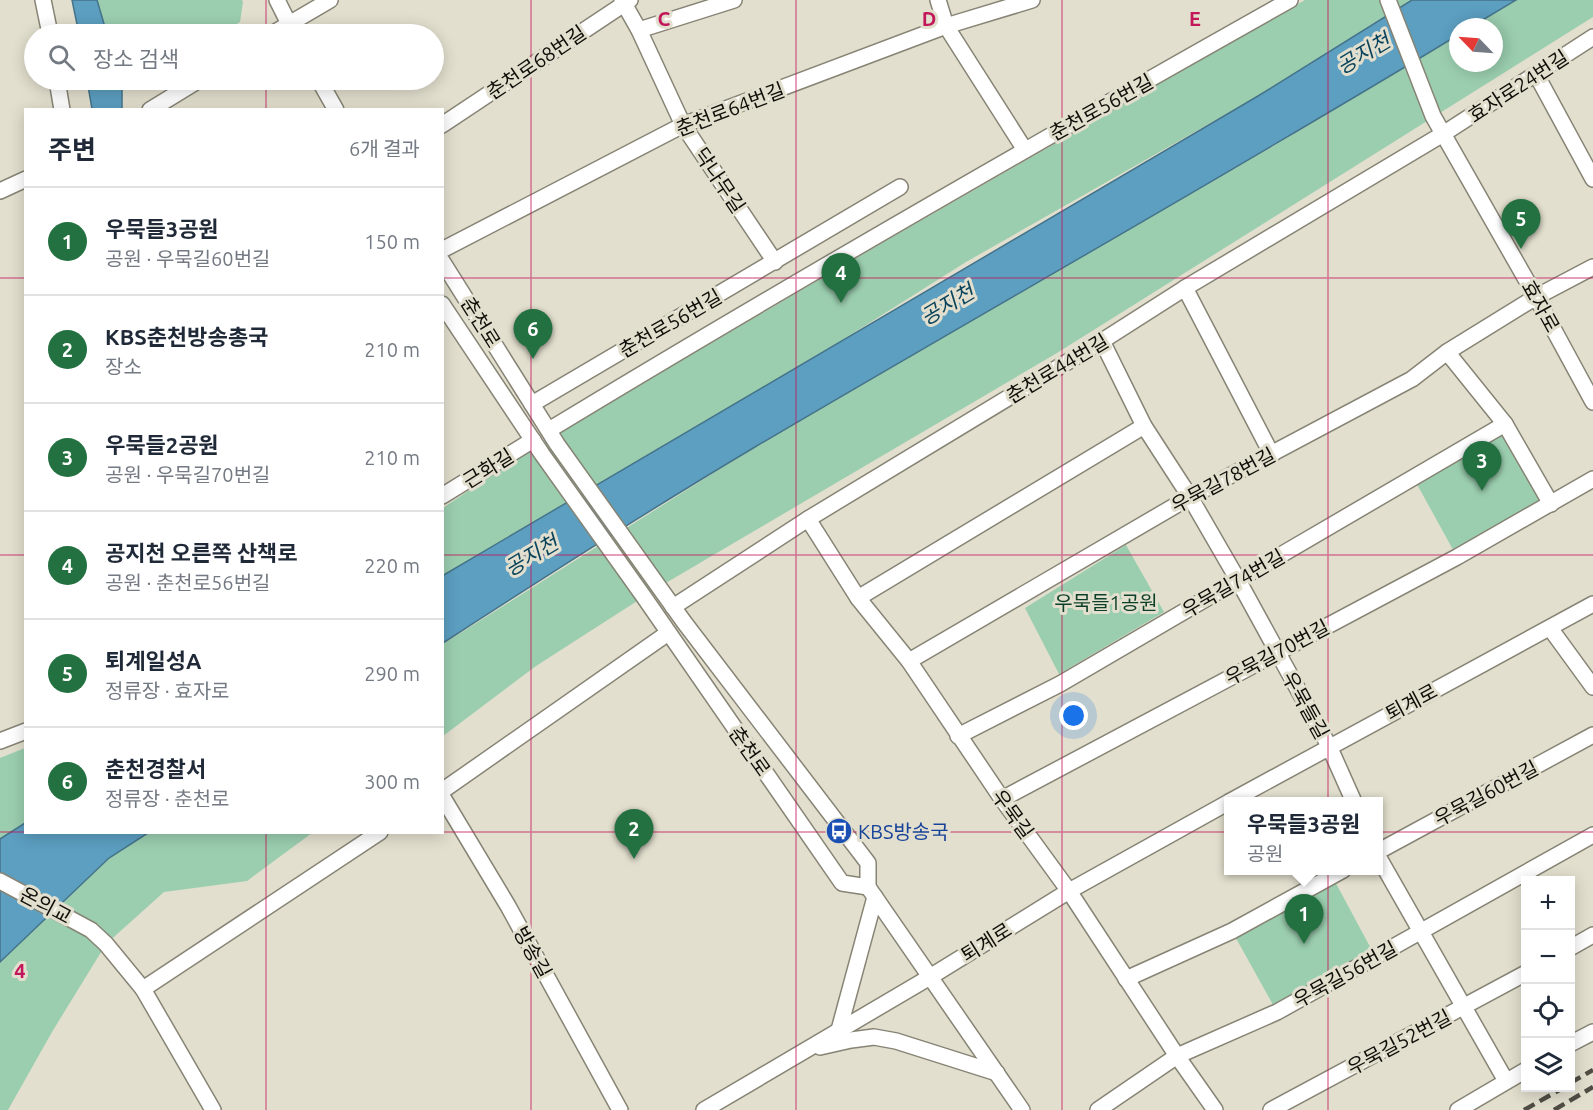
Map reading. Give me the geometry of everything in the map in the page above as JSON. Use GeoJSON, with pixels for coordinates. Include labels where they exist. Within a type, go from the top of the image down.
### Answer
{"type":"FeatureCollection","features":[{"type":"Feature","properties":{"kind":"street"},"geometry":{"type":"LineString","coordinates":[[44,0],[48,24]]}},
{"type":"Feature","properties":{"kind":"street"},"geometry":{"type":"LineString","coordinates":[[277,0],[289,24]]}},
{"type":"Feature","properties":{"kind":"street"},"geometry":{"type":"LineString","coordinates":[[298,24],[330,0]]}},
{"type":"Feature","properties":{"kind":"street"},"geometry":{"type":"LineString","coordinates":[[639,30],[734,0]]}},
{"type":"Feature","properties":{"kind":"street"},"geometry":{"type":"LineString","coordinates":[[938,0],[946,27],[1025,150]]}},
{"type":"Feature","properties":{"kind":"street","name":"춘천로64번길"},"geometry":{"type":"LineString","coordinates":[[444,249],[683,125],[946,27],[1032,0]]}},
{"type":"Feature","properties":{"kind":"street","name":"춘천로56번길"},"geometry":{"type":"LineString","coordinates":[[549,430],[649,368],[1025,150],[1290,0]]}},
{"type":"Feature","properties":{"kind":"street","name":"효자로"},"geometry":{"type":"LineString","coordinates":[[1388,0],[1433,117],[1593,402]]}},
{"type":"Feature","properties":{"kind":"street","name":"닥나무길"},"geometry":{"type":"LineString","coordinates":[[625,1],[683,125],[775,262]]}},
{"type":"Feature","properties":{"kind":"street","name":"춘천로68번길"},"geometry":{"type":"LineString","coordinates":[[444,124],[625,1]]}},
{"type":"Feature","properties":{"kind":"street","name":"효자로24번길"},"geometry":{"type":"LineString","coordinates":[[1443,134],[1593,37]]}},
{"type":"Feature","properties":{"kind":"street"},"geometry":{"type":"LineString","coordinates":[[1536,74],[1591,169]]}},
{"type":"Feature","properties":{"kind":"street"},"geometry":{"type":"LineString","coordinates":[[59,90],[62,108]]}},
{"type":"Feature","properties":{"kind":"street"},"geometry":{"type":"LineString","coordinates":[[153,108],[183,90]]}},
{"type":"Feature","properties":{"kind":"street"},"geometry":{"type":"LineString","coordinates":[[325,90],[335,108]]}},
{"type":"Feature","properties":{"kind":"street","name":"춘천로44번길"},"geometry":{"type":"LineString","coordinates":[[673,607],[808,519],[1102,341],[1185,288],[1443,134]]}},
{"type":"Feature","properties":{"kind":"street"},"geometry":{"type":"LineString","coordinates":[[0,191],[24,180]]}},
{"type":"Feature","properties":{"kind":"street","name":"춘천로56번길"},"geometry":{"type":"LineString","coordinates":[[532,404],[900,187]]}},
{"type":"Feature","properties":{"kind":"street","name":"춘천로"},"geometry":{"type":"LineString","coordinates":[[444,264],[558,444],[673,607],[868,863],[871,892],[1022,1110]]}},
{"type":"Feature","properties":{"kind":"street","name":"우묵길78번길"},"geometry":{"type":"LineString","coordinates":[[909,661],[1190,497],[1412,379],[1447,352],[1536,297],[1593,267]]}},
{"type":"Feature","properties":{"kind":"street"},"geometry":{"type":"LineString","coordinates":[[1185,288],[1272,454]]}},
{"type":"Feature","properties":{"kind":"street","name":"춘천로"},"geometry":{"type":"LineString","coordinates":[[444,307],[542,454],[842,883],[871,892]]}},
{"type":"Feature","properties":{"kind":"street","name":"우묵들길"},"geometry":{"type":"LineString","coordinates":[[1102,341],[1144,426],[1190,497],[1238,580],[1329,746],[1352,797]]}},
{"type":"Feature","properties":{"kind":"street"},"geometry":{"type":"LineString","coordinates":[[1447,352],[1505,424],[1551,504]]}},
{"type":"Feature","properties":{"kind":"street","name":"우묵길74번길"},"geometry":{"type":"LineString","coordinates":[[958,736],[1060,684],[1505,424]]}},
{"type":"Feature","properties":{"kind":"street"},"geometry":{"type":"LineString","coordinates":[[858,598],[1144,426]]}},
{"type":"Feature","properties":{"kind":"street","name":"근화길"},"geometry":{"type":"LineString","coordinates":[[444,495],[533,440]]}},
{"type":"Feature","properties":{"kind":"street","name":"우묵길70번길"},"geometry":{"type":"LineString","coordinates":[[1002,799],[1457,557],[1593,479]]}},
{"type":"Feature","properties":{"kind":"street","name":"우묵길"},"geometry":{"type":"LineString","coordinates":[[808,519],[858,598],[909,661],[958,736],[1068,891],[1215,1110]]}},
{"type":"Feature","properties":{"kind":"street","name":"퇴계로"},"geometry":{"type":"LineString","coordinates":[[1238,797],[1593,604]]}},
{"type":"Feature","properties":{"kind":"street"},"geometry":{"type":"LineString","coordinates":[[1550,628],[1593,687]]}},
{"type":"Feature","properties":{"kind":"street"},"geometry":{"type":"LineString","coordinates":[[444,790],[668,633]]}},
{"type":"Feature","properties":{"kind":"street"},"geometry":{"type":"LineString","coordinates":[[0,741],[24,732]]}},
{"type":"Feature","properties":{"kind":"street","name":"우묵길60번길"},"geometry":{"type":"LineString","coordinates":[[1383,848],[1593,735]]}},
{"type":"Feature","properties":{"kind":"street","name":"방송길"},"geometry":{"type":"LineString","coordinates":[[444,799],[508,906],[620,1110]]}},
{"type":"Feature","properties":{"kind":"street","name":"퇴계로"},"geometry":{"type":"LineString","coordinates":[[930,977],[1068,891],[1224,805]]}},
{"type":"Feature","properties":{"kind":"street"},"geometry":{"type":"LineString","coordinates":[[213,1110],[143,989],[377,834]]}},
{"type":"Feature","properties":{"kind":"street","name":"우묵길56번길"},"geometry":{"type":"LineString","coordinates":[[1098,1110],[1177,1056],[1277,1012],[1593,835]]}},
{"type":"Feature","properties":{"kind":"street"},"geometry":{"type":"LineString","coordinates":[[1383,865],[1506,1081]]}},
{"type":"Feature","properties":{"kind":"street"},"geometry":{"type":"LineString","coordinates":[[1126,980],[1232,931],[1334,875]]}},
{"type":"Feature","properties":{"kind":"street","name":"온의교"},"geometry":{"type":"LineString","coordinates":[[0,881],[92,930],[143,989]]}},
{"type":"Feature","properties":{"kind":"street"},"geometry":{"type":"LineString","coordinates":[[839,1030],[871,892]]}},
{"type":"Feature","properties":{"kind":"street"},"geometry":{"type":"LineString","coordinates":[[1575,945],[1593,935]]}},
{"type":"Feature","properties":{"kind":"street","name":"우묵길52번길"},"geometry":{"type":"LineString","coordinates":[[1271,1110],[1521,976]]}},
{"type":"Feature","properties":{"kind":"street"},"geometry":{"type":"LineString","coordinates":[[704,1110],[930,977]]}},
{"type":"Feature","properties":{"kind":"street"},"geometry":{"type":"LineString","coordinates":[[1575,1041],[1593,1032]]}},
{"type":"Feature","properties":{"kind":"street"},"geometry":{"type":"LineString","coordinates":[[805,1051],[874,1037],[896,1041],[997,1073]]}},
{"type":"Feature","properties":{"kind":"street"},"geometry":{"type":"LineString","coordinates":[[1458,1110],[1521,1073]]}},
{"type":"Feature","properties":{"kind":"green space"},"geometry":{"type":"Polygon","coordinates":[[[97,0],[242,0],[243,2],[240,22],[236,24],[104,24],[97,0]]]}},
{"type":"Feature","properties":{"kind":"green space"},"geometry":{"type":"Polygon","coordinates":[[[1305,0],[1412,0],[1258,96],[966,262],[836,344],[444,575],[444,507],[532,448],[875,247],[1305,0]]]}},
{"type":"Feature","properties":{"kind":"green space"},"geometry":{"type":"Polygon","coordinates":[[[1516,0],[1593,0],[1593,17],[1057,353],[659,587],[536,666],[444,735],[444,643],[753,448],[1292,135],[1449,40],[1449,72],[1503,72],[1503,18],[1486,18],[1516,0]]]}},
{"type":"Feature","properties":{"kind":"green space"},"geometry":{"type":"Polygon","coordinates":[[[1505,424],[1551,504],[1457,557],[1413,477],[1505,424]]]}},
{"type":"Feature","properties":{"kind":"green space","name":"우묵들1공원"},"geometry":{"type":"Polygon","coordinates":[[[1126,545],[1164,612],[1059,674],[1025,608],[1126,545]]]}},
{"type":"Feature","properties":{"kind":"green space"},"geometry":{"type":"Polygon","coordinates":[[[24,748],[24,824],[0,839],[0,758],[24,748]]]}},
{"type":"Feature","properties":{"kind":"green space"},"geometry":{"type":"Polygon","coordinates":[[[146,834],[311,834],[247,881],[164,892],[106,944],[8,1110],[0,1110],[0,962],[109,858],[146,834]]]}},
{"type":"Feature","properties":{"kind":"green space"},"geometry":{"type":"Polygon","coordinates":[[[1332,876],[1375,956],[1277,1012],[1232,931],[1332,876]]]}},
{"type":"Feature","properties":{"kind":"water"},"geometry":{"type":"Polygon","coordinates":[[[72,0],[97,0],[104,24],[77,24],[72,0]]]}},
{"type":"Feature","properties":{"kind":"water","name":"공지천"},"geometry":{"type":"Polygon","coordinates":[[[1412,0],[1516,0],[1486,18],[1449,18],[1449,40],[755,447],[444,642],[444,575],[1258,96],[1412,0]]]}},
{"type":"Feature","properties":{"kind":"water"},"geometry":{"type":"Polygon","coordinates":[[[89,90],[122,90],[122,108],[92,108],[89,90]]]}},
{"type":"Feature","properties":{"kind":"water"},"geometry":{"type":"Polygon","coordinates":[[[24,824],[24,834],[146,834],[109,858],[0,962],[0,839],[24,824]]]}},
{"type":"Feature","properties":{"kind":"railway"},"geometry":{"type":"LineString","coordinates":[[1575,1080],[1593,1070]]}},
{"type":"Feature","properties":{"kind":"railway"},"geometry":{"type":"LineString","coordinates":[[1554,1110],[1593,1087]]}},
{"type":"Feature","properties":{"kind":"railway"},"geometry":{"type":"LineString","coordinates":[[1524,1110],[1556,1092]]}},
{"type":"Feature","properties":{"kind":"place","name":"퇴계일성A"},"geometry":{"type":"Point","coordinates":[1521,249]}},
{"type":"Feature","properties":{"kind":"place","name":"공지천 오른쪽 산책로"},"geometry":{"type":"Point","coordinates":[841,303]}},
{"type":"Feature","properties":{"kind":"place","name":"춘천경찰서"},"geometry":{"type":"Point","coordinates":[533,359]}},
{"type":"Feature","properties":{"kind":"place","name":"우묵들2공원"},"geometry":{"type":"Point","coordinates":[1482,491]}},
{"type":"Feature","properties":{"kind":"place","name":"KBS방송국"},"geometry":{"type":"Point","coordinates":[839,831]}},
{"type":"Feature","properties":{"kind":"place","name":"KBS춘천방송총국"},"geometry":{"type":"Point","coordinates":[634,859]}},
{"type":"Feature","properties":{"kind":"place","name":"우묵들3공원"},"geometry":{"type":"Point","coordinates":[1304,944]}}]}
